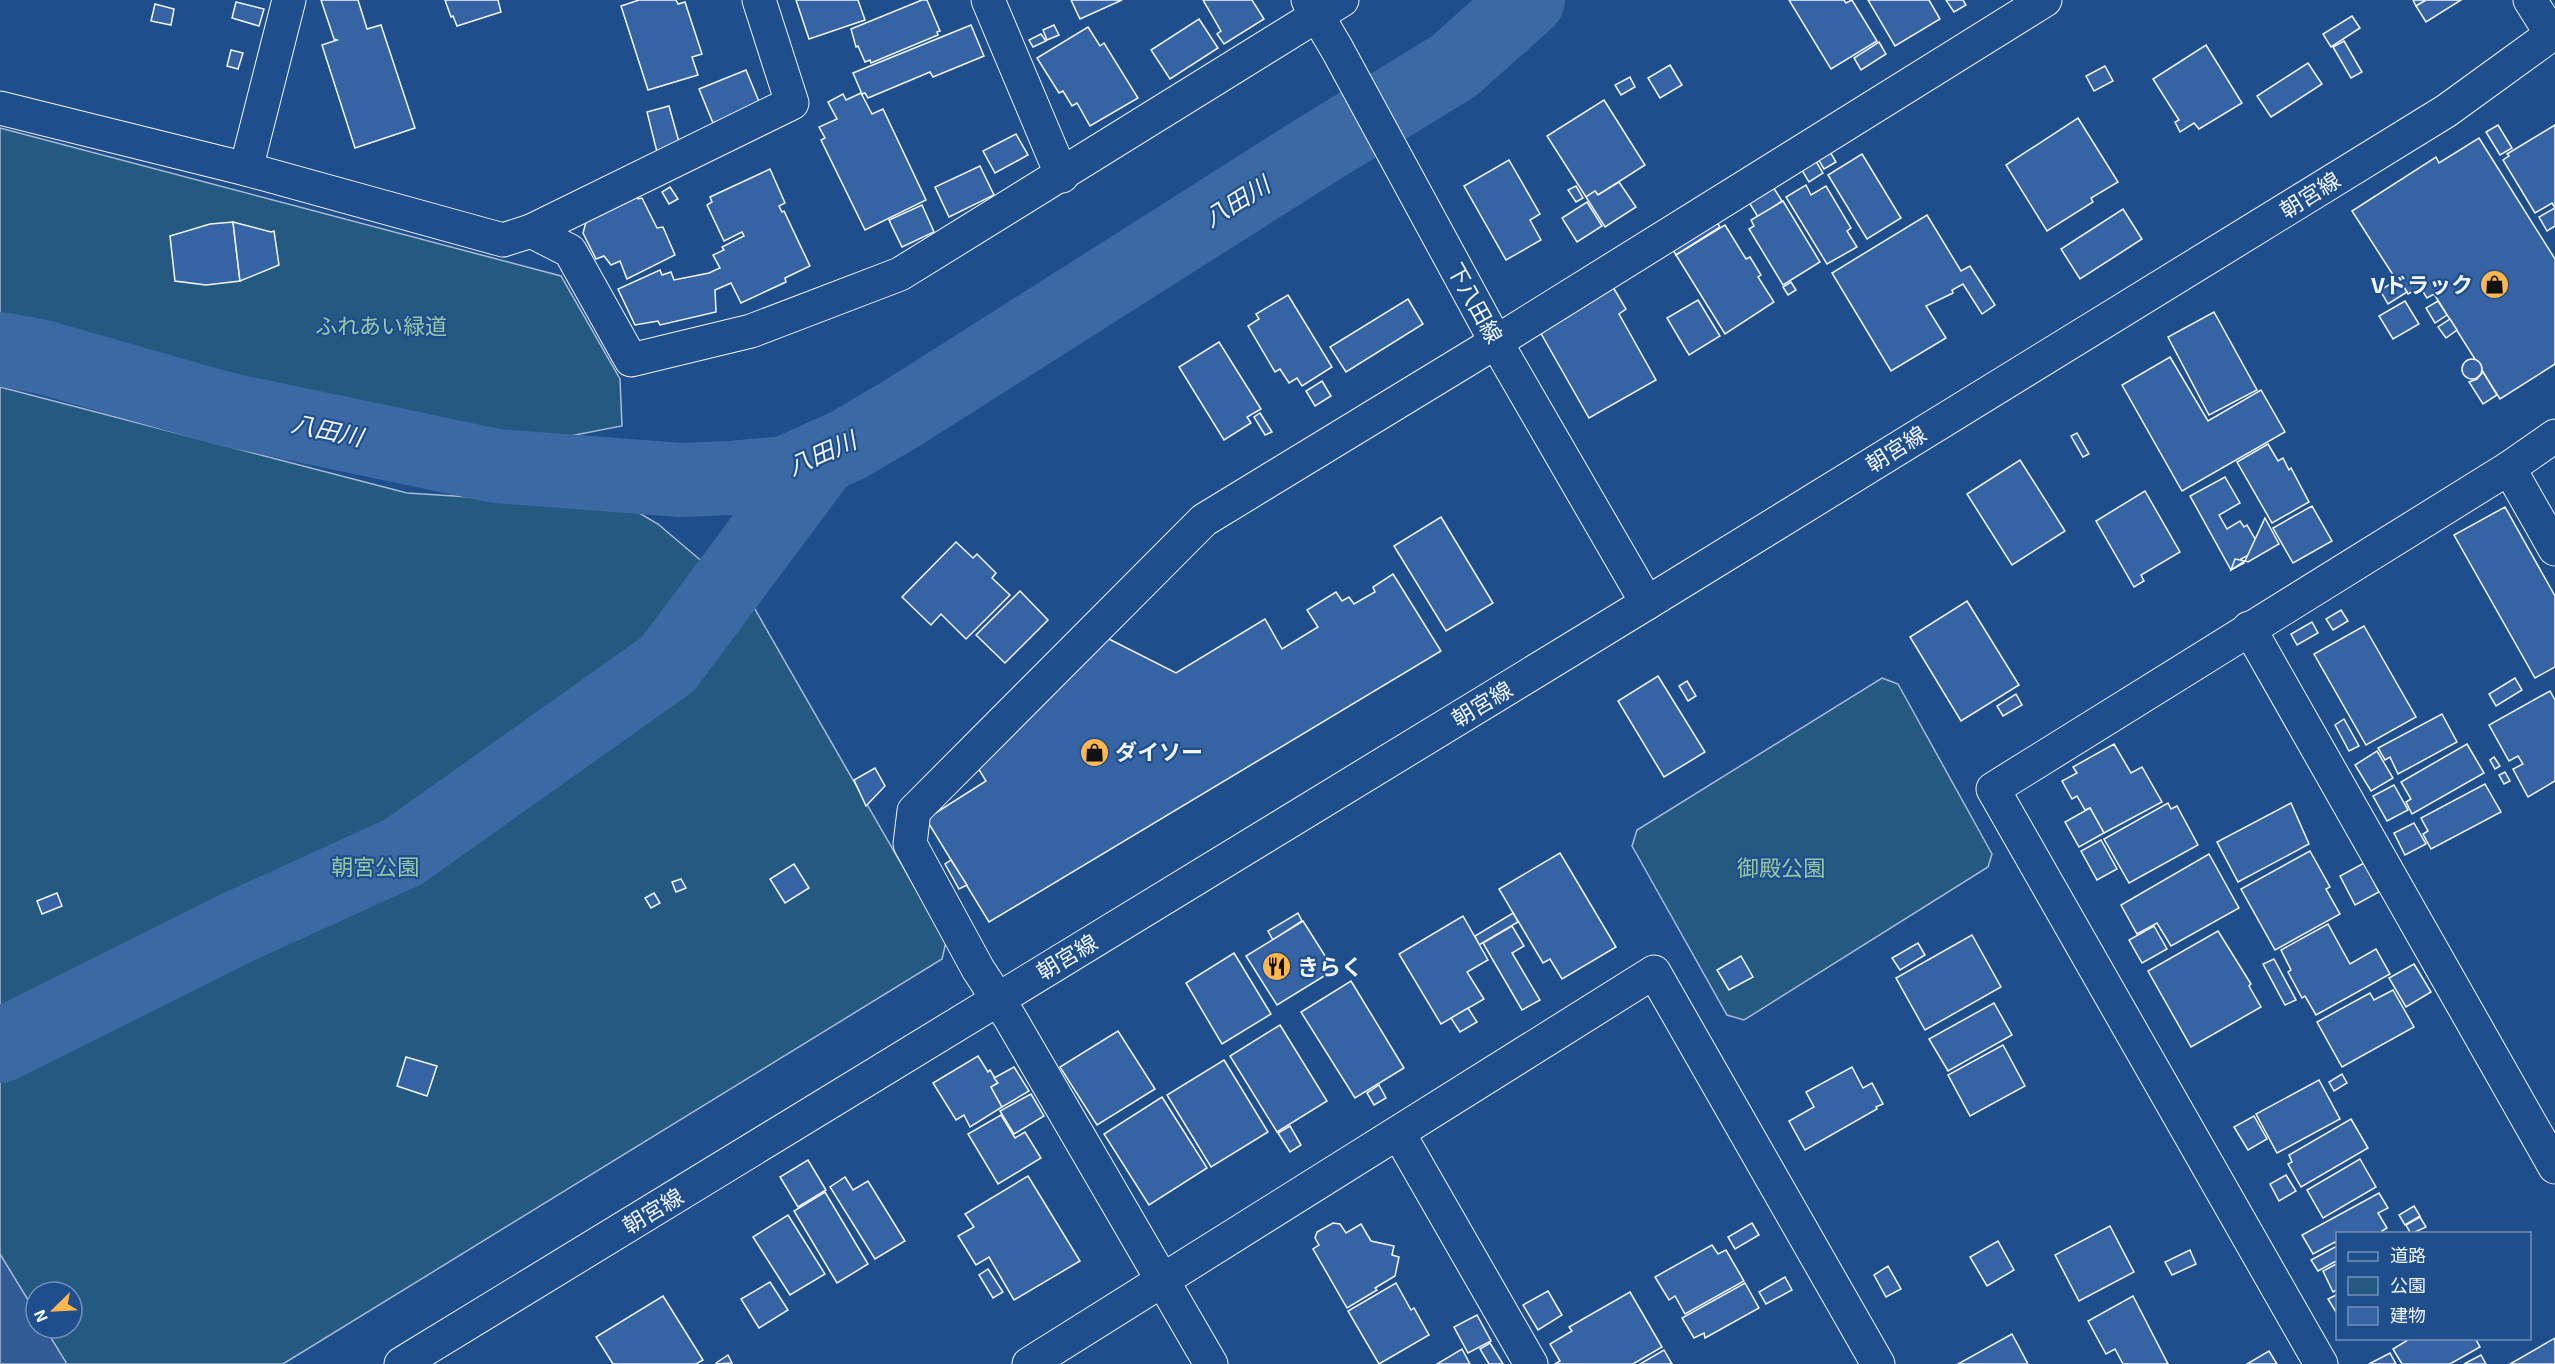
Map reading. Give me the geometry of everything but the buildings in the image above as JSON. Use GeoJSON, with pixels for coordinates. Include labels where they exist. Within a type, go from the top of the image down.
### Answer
{"type":"FeatureCollection","features":[{"type":"Feature","properties":{"kind":"street"},"geometry":{"type":"LineString","coordinates":[[246,169],[289,0]]}},
{"type":"Feature","properties":{"kind":"street"},"geometry":{"type":"LineString","coordinates":[[0,108],[246,169],[503,240],[531,231],[792,104],[759,0]]}},
{"type":"Feature","properties":{"kind":"street"},"geometry":{"type":"LineString","coordinates":[[988,0],[1062,176]]}},
{"type":"Feature","properties":{"kind":"street"},"geometry":{"type":"LineString","coordinates":[[1210,1364],[997,1000],[910,844],[914,811],[1204,520],[1496,342],[2045,0]]}},
{"type":"Feature","properties":{"kind":"street"},"geometry":{"type":"LineString","coordinates":[[2530,0],[2554,34]]}},
{"type":"Feature","properties":{"kind":"street"},"geometry":{"type":"LineString","coordinates":[[531,231],[570,251],[631,360],[751,331],[900,274],[1062,176],[1322,5]]}},
{"type":"Feature","properties":{"kind":"street","name":"下八田線"},"geometry":{"type":"LineString","coordinates":[[1322,5],[1337,49],[1415,194],[1496,342],[1647,603]]}},
{"type":"Feature","properties":{"kind":"street","name":"朝宮線"},"geometry":{"type":"LineString","coordinates":[[401,1364],[1647,603],[2446,111],[2554,34]]}},
{"type":"Feature","properties":{"kind":"street"},"geometry":{"type":"LineString","coordinates":[[2320,1364],[1993,789],[2509,468],[2555,436]]}},
{"type":"Feature","properties":{"kind":"street"},"geometry":{"type":"LineString","coordinates":[[2509,468],[2555,549]]}},
{"type":"Feature","properties":{"kind":"street"},"geometry":{"type":"LineString","coordinates":[[2249,628],[2555,1167]]}},
{"type":"Feature","properties":{"kind":"street"},"geometry":{"type":"LineString","coordinates":[[1029,1364],[1400,1134],[1654,972],[1878,1364]]}},
{"type":"Feature","properties":{"kind":"street"},"geometry":{"type":"LineString","coordinates":[[1400,1134],[1531,1364]]}},
{"type":"Feature","properties":{"kind":"green space","name":"ふれあい緑道"},"geometry":{"type":"Polygon","coordinates":[[[0,128],[561,276],[620,379],[622,426],[554,439],[457,436],[361,419],[76,338],[0,320],[0,128]]]}},
{"type":"Feature","properties":{"kind":"green space","name":"朝宮公園"},"geometry":{"type":"Polygon","coordinates":[[[0,387],[407,493],[486,498],[610,496],[658,524],[752,604],[946,942],[942,959],[283,1364],[0,1364],[0,387]]]}},
{"type":"Feature","properties":{"kind":"green space","name":"御殿公園"},"geometry":{"type":"Polygon","coordinates":[[[1882,678],[1898,684],[1992,854],[1988,867],[1744,1020],[1727,1015],[1632,846],[1637,830],[1882,678]]]}},
{"type":"Feature","properties":{"kind":"shaded area"},"geometry":{"type":"Polygon","coordinates":[[[0,1254],[24,1293],[24,1340],[52,1340],[67,1364],[0,1364],[0,1254]]]}},
{"type":"Feature","properties":{"kind":"waterway","name":"八田川"},"geometry":{"type":"LineString","coordinates":[[0,349],[43,357],[225,409],[496,466],[681,480],[786,473],[848,445],[904,412],[1312,153],[1454,66],[1528,0]]}},
{"type":"Feature","properties":{"kind":"waterway"},"geometry":{"type":"LineString","coordinates":[[0,1046],[236,928],[403,852],[668,664],[823,456]]}},
{"type":"Feature","properties":{"kind":"place","name":"Vドラック"},"geometry":{"type":"Point","coordinates":[2494,285]}},
{"type":"Feature","properties":{"kind":"place","name":"ダイソー"},"geometry":{"type":"Point","coordinates":[1094,752]}},
{"type":"Feature","properties":{"kind":"place","name":"きらく"},"geometry":{"type":"Point","coordinates":[1276,967]}}]}
